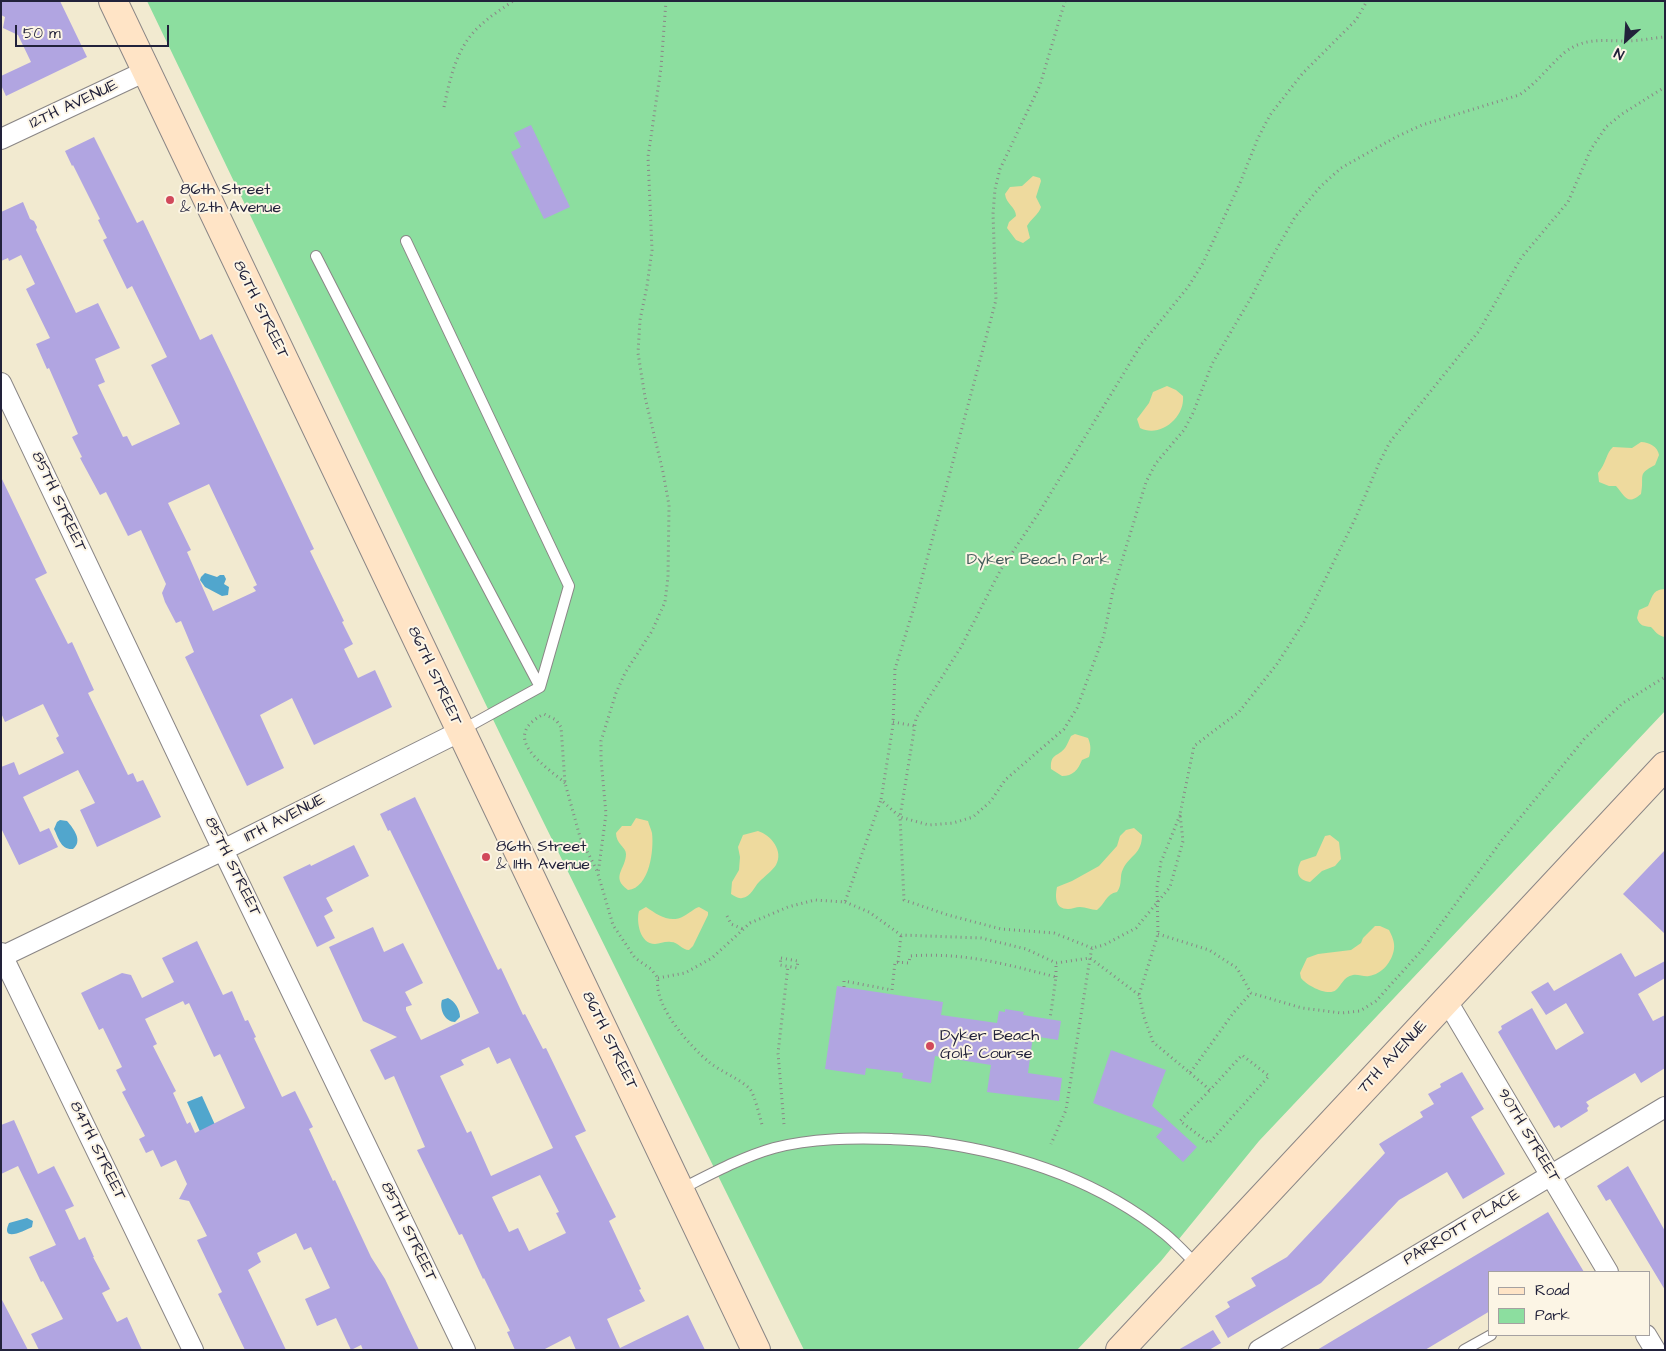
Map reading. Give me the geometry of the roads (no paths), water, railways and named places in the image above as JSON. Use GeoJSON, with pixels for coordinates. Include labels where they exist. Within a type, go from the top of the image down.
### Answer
{"type":"FeatureCollection","features":[{"type":"Feature","properties":{"kind":"main road","name":"86TH STREET"},"geometry":{"type":"LineString","coordinates":[[113,1],[756,1350]]}},
{"type":"Feature","properties":{"kind":"main road","name":"7TH AVENUE"},"geometry":{"type":"LineString","coordinates":[[1120,1350],[1665,766]]}},
{"type":"Feature","properties":{"kind":"street","name":"12TH AVENUE"},"geometry":{"type":"LineString","coordinates":[[1,140],[146,72]]}},
{"type":"Feature","properties":{"kind":"street","name":"85TH STREET"},"geometry":{"type":"LineString","coordinates":[[1,383],[223,850],[465,1350]]}},
{"type":"Feature","properties":{"kind":"street","name":"11TH AVENUE"},"geometry":{"type":"LineString","coordinates":[[2,955],[223,850],[461,731]]}},
{"type":"Feature","properties":{"kind":"street","name":"84TH STREET"},"geometry":{"type":"LineString","coordinates":[[2,955],[193,1350]]}},
{"type":"Feature","properties":{"kind":"street","name":"90TH STREET"},"geometry":{"type":"LineString","coordinates":[[1447,1001],[1550,1175],[1603,1270]]}},
{"type":"Feature","properties":{"kind":"street","name":"PARROTT PLACE"},"geometry":{"type":"LineString","coordinates":[[1259,1350],[1665,1107]]}},
{"type":"Feature","properties":{"kind":"street"},"geometry":{"type":"LineString","coordinates":[[1647,1336],[1655,1350]]}},
{"type":"Feature","properties":{"kind":"lane"},"geometry":{"type":"LineString","coordinates":[[406,241],[569,586],[540,688],[461,731]]}},
{"type":"Feature","properties":{"kind":"lane"},"geometry":{"type":"LineString","coordinates":[[316,256],[540,688]]}},
{"type":"Feature","properties":{"kind":"lane"},"geometry":{"type":"LineString","coordinates":[[680,1190],[729,1165],[774,1148],[820,1140],[867,1138],[931,1141],[976,1149],[1033,1163],[1084,1184],[1127,1208],[1165,1234],[1198,1266]]}},
{"type":"Feature","properties":{"kind":"lane"},"geometry":{"type":"LineString","coordinates":[[1464,1350],[1489,1336]]}},
{"type":"Feature","properties":{"kind":"water"},"geometry":{"type":"Polygon","coordinates":[[[205,573],[217,577],[224,575],[226,579],[224,584],[229,587],[228,595],[222,596],[205,587],[200,580],[205,573]]]}},
{"type":"Feature","properties":{"kind":"water"},"geometry":{"type":"Polygon","coordinates":[[[60,820],[67,821],[76,835],[77,842],[73,849],[63,846],[54,829],[60,820]]]}},
{"type":"Feature","properties":{"kind":"water"},"geometry":{"type":"Polygon","coordinates":[[[448,998],[455,1003],[459,1012],[460,1017],[455,1022],[448,1020],[442,1011],[442,1000],[448,998]]]}},
{"type":"Feature","properties":{"kind":"water"},"geometry":{"type":"Polygon","coordinates":[[[202,1096],[216,1127],[201,1134],[187,1102],[202,1096]]]}},
{"type":"Feature","properties":{"kind":"water"},"geometry":{"type":"Polygon","coordinates":[[[27,1218],[33,1221],[32,1227],[14,1234],[8,1233],[9,1223],[27,1218]]]}},
{"type":"Feature","properties":{"kind":"place","name":"86th Street & 12th Avenue"},"geometry":{"type":"Point","coordinates":[170,200]}},
{"type":"Feature","properties":{"kind":"place","name":"86th Street & 11th Avenue"},"geometry":{"type":"Point","coordinates":[486,857]}},
{"type":"Feature","properties":{"kind":"place","name":"Dyker Beach Golf Course"},"geometry":{"type":"Point","coordinates":[930,1046]}},
{"type":"Feature","properties":{"kind":"park label","name":"Dyker Beach Park"},"geometry":{"type":"Point","coordinates":[1038,561]}}]}
